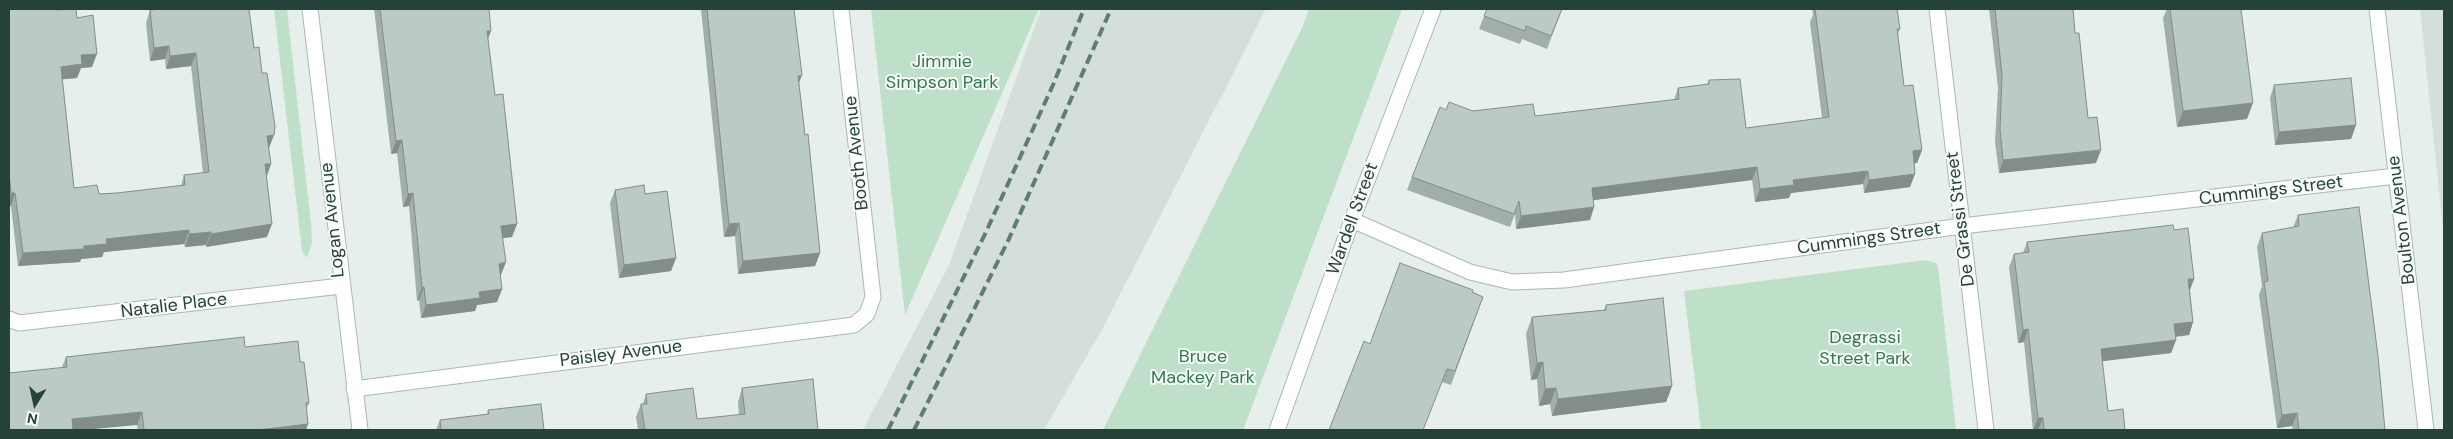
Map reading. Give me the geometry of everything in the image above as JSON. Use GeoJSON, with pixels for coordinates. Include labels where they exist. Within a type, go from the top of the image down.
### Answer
{"type":"FeatureCollection","features":[{"type":"Feature","properties":{"kind":"street","name":"Logan Avenue"},"geometry":{"type":"LineString","coordinates":[[310,9],[341,286],[360,430]]}},
{"type":"Feature","properties":{"kind":"street","name":"Booth Avenue"},"geometry":{"type":"LineString","coordinates":[[841,9],[873,297]]}},
{"type":"Feature","properties":{"kind":"street","name":"Wardell Street"},"geometry":{"type":"LineString","coordinates":[[1277,430],[1352,220],[1433,9]]}},
{"type":"Feature","properties":{"kind":"street","name":"De Grassi Street"},"geometry":{"type":"LineString","coordinates":[[1937,9],[1986,430]]}},
{"type":"Feature","properties":{"kind":"street","name":"Boulton Avenue"},"geometry":{"type":"LineString","coordinates":[[2377,9],[2426,430]]}},
{"type":"Feature","properties":{"kind":"street","name":"Cummings Street"},"geometry":{"type":"LineString","coordinates":[[1352,220],[1470,272],[1512,282],[1564,280],[1962,226],[2396,176]]}},
{"type":"Feature","properties":{"kind":"street","name":"Natalie Place"},"geometry":{"type":"LineString","coordinates":[[9,319],[19,323],[341,286]]}},
{"type":"Feature","properties":{"kind":"street","name":"Paisley Avenue"},"geometry":{"type":"LineString","coordinates":[[354,389],[854,325],[867,314],[873,297]]}},
{"type":"Feature","properties":{"kind":"shaded area"},"geometry":{"type":"Polygon","coordinates":[[[1041,9],[1266,9],[1104,326],[1044,430],[863,430],[949,265],[1041,9]]]}},
{"type":"Feature","properties":{"kind":"shaded area"},"geometry":{"type":"Polygon","coordinates":[[[2420,9],[2444,9],[2444,239],[2420,9]]]}},
{"type":"Feature","properties":{"kind":"green space"},"geometry":{"type":"Polygon","coordinates":[[[274,9],[287,9],[311,224],[312,243],[307,258],[302,251],[274,9]]]}},
{"type":"Feature","properties":{"kind":"green space","name":"Jimmie Simpson Park"},"geometry":{"type":"Polygon","coordinates":[[[871,9],[1039,9],[905,315],[871,9]]]}},
{"type":"Feature","properties":{"kind":"green space","name":"Bruce Mackey Park"},"geometry":{"type":"Polygon","coordinates":[[[1309,9],[1402,9],[1243,430],[1103,430],[1302,28],[1309,9]]]}},
{"type":"Feature","properties":{"kind":"green space","name":"Degrassi Street Park"},"geometry":{"type":"Polygon","coordinates":[[[1926,260],[1936,263],[1938,266],[1956,430],[1701,430],[1684,291],[1926,260]]]}},
{"type":"Feature","properties":{"kind":"building"},"geometry":{"type":"Polygon","coordinates":[[[9,9],[76,9],[77,18],[93,15],[97,54],[81,55],[82,64],[61,67],[74,188],[97,185],[99,194],[185,185],[184,175],[209,172],[196,53],[170,56],[169,46],[154,48],[150,10],[249,9],[254,48],[259,47],[262,73],[267,73],[275,126],[274,135],[267,136],[271,164],[265,164],[272,224],[211,234],[211,232],[189,234],[189,230],[106,239],[107,244],[84,246],[84,249],[23,253],[15,193],[11,193],[9,171],[9,9]]]}},
{"type":"Feature","properties":{"kind":"building"},"geometry":{"type":"Polygon","coordinates":[[[380,9],[489,9],[491,31],[487,31],[495,95],[503,94],[517,224],[501,226],[506,262],[499,264],[502,289],[479,292],[480,298],[426,305],[424,287],[422,287],[413,193],[408,194],[402,140],[396,141],[380,9]]]}},
{"type":"Feature","properties":{"kind":"building"},"geometry":{"type":"Polygon","coordinates":[[[707,9],[794,9],[802,75],[798,76],[805,135],[808,134],[820,253],[743,261],[739,223],[729,224],[707,9]]]}},
{"type":"Feature","properties":{"kind":"building"},"geometry":{"type":"Polygon","coordinates":[[[1487,9],[1562,9],[1551,36],[1526,26],[1525,31],[1484,16],[1487,9]]]}},
{"type":"Feature","properties":{"kind":"building"},"geometry":{"type":"Polygon","coordinates":[[[1815,9],[1897,9],[1900,29],[1897,29],[1904,86],[1913,85],[1922,150],[1913,151],[1915,174],[1869,180],[1868,171],[1793,180],[1794,185],[1760,189],[1757,167],[1592,188],[1594,207],[1521,216],[1519,201],[1514,214],[1412,177],[1440,107],[1446,110],[1449,102],[1473,111],[1533,104],[1535,116],[1679,99],[1678,88],[1709,84],[1709,80],[1740,79],[1746,128],[1829,117],[1815,9]]]}},
{"type":"Feature","properties":{"kind":"building"},"geometry":{"type":"Polygon","coordinates":[[[1995,9],[2073,9],[2075,33],[2079,33],[2088,118],[2097,117],[2101,150],[2003,160],[2000,129],[2002,75],[1995,9]]]}},
{"type":"Feature","properties":{"kind":"building"},"geometry":{"type":"Polygon","coordinates":[[[2170,9],[2241,9],[2253,103],[2183,111],[2170,9]]]}},
{"type":"Feature","properties":{"kind":"building"},"geometry":{"type":"Polygon","coordinates":[[[2351,78],[2356,125],[2279,132],[2274,85],[2351,78]]]}},
{"type":"Feature","properties":{"kind":"building"},"geometry":{"type":"Polygon","coordinates":[[[644,185],[645,194],[667,191],[676,258],[624,265],[615,190],[644,185]]]}},
{"type":"Feature","properties":{"kind":"building"},"geometry":{"type":"Polygon","coordinates":[[[2359,207],[2378,356],[2385,430],[2299,430],[2297,413],[2282,415],[2264,282],[2268,281],[2262,233],[2299,226],[2298,215],[2359,207]]]}},
{"type":"Feature","properties":{"kind":"building"},"geometry":{"type":"Polygon","coordinates":[[[2173,225],[2174,230],[2188,228],[2194,279],[2188,279],[2193,322],[2174,324],[2176,340],[2101,349],[2108,411],[2123,409],[2125,430],[2044,430],[2043,418],[2038,418],[2028,329],[2023,330],[2014,254],[2029,252],[2027,242],[2173,225]]]}},
{"type":"Feature","properties":{"kind":"building"},"geometry":{"type":"Polygon","coordinates":[[[1400,263],[1473,290],[1472,292],[1483,297],[1455,371],[1447,369],[1423,430],[1329,430],[1364,341],[1370,344],[1400,263]]]}},
{"type":"Feature","properties":{"kind":"building"},"geometry":{"type":"Polygon","coordinates":[[[1663,298],[1672,386],[1558,399],[1556,388],[1545,389],[1543,362],[1537,363],[1532,317],[1606,310],[1606,305],[1663,298]]]}},
{"type":"Feature","properties":{"kind":"building"},"geometry":{"type":"Polygon","coordinates":[[[244,337],[245,347],[298,341],[300,362],[304,362],[309,403],[306,403],[308,424],[258,430],[144,430],[142,412],[72,419],[73,430],[9,430],[9,373],[67,367],[66,357],[244,337]]]}},
{"type":"Feature","properties":{"kind":"building"},"geometry":{"type":"Polygon","coordinates":[[[813,379],[818,430],[645,430],[641,404],[647,404],[646,394],[693,388],[697,419],[745,414],[742,388],[813,379]]]}},
{"type":"Feature","properties":{"kind":"building"},"geometry":{"type":"Polygon","coordinates":[[[541,404],[544,430],[441,430],[440,420],[489,414],[488,410],[541,404]]]}},
{"type":"Feature","properties":{"kind":"railway"},"geometry":{"type":"LineString","coordinates":[[888,430],[986,232],[1053,85],[1084,9]]}},
{"type":"Feature","properties":{"kind":"railway"},"geometry":{"type":"LineString","coordinates":[[914,430],[1008,241],[1111,9]]}}]}
